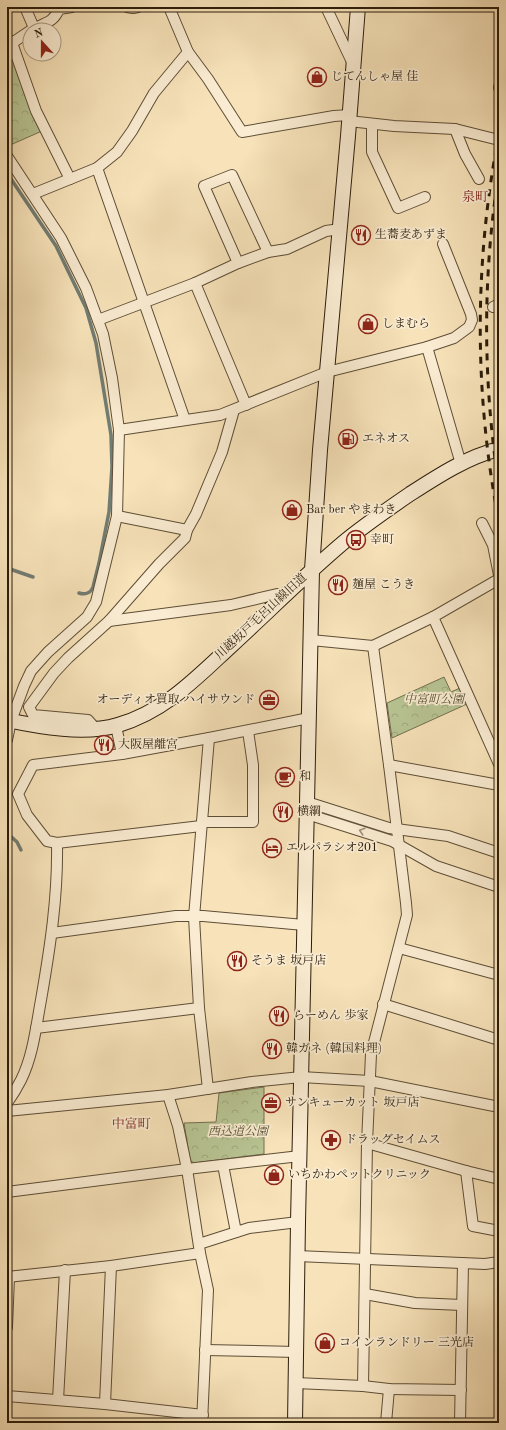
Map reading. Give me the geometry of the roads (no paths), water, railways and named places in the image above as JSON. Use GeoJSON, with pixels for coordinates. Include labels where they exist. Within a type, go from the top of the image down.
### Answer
{"type":"FeatureCollection","features":[{"type":"Feature","properties":{"kind":"street"},"geometry":{"type":"LineString","coordinates":[[25,7],[30,22]]}},
{"type":"Feature","properties":{"kind":"street"},"geometry":{"type":"LineString","coordinates":[[50,22],[55,18],[58,9],[72,7]]}},
{"type":"Feature","properties":{"kind":"street"},"geometry":{"type":"LineString","coordinates":[[126,7],[138,7]]}},
{"type":"Feature","properties":{"kind":"street"},"geometry":{"type":"LineString","coordinates":[[169,7],[188,52],[208,79],[242,132],[334,116],[372,124],[455,129],[499,140]]}},
{"type":"Feature","properties":{"kind":"street"},"geometry":{"type":"LineString","coordinates":[[326,7],[354,66]]}},
{"type":"Feature","properties":{"kind":"street"},"geometry":{"type":"LineString","coordinates":[[295,1423],[297,1256],[312,570],[320,450],[358,7]]}},
{"type":"Feature","properties":{"kind":"street"},"geometry":{"type":"LineString","coordinates":[[22,36],[10,43],[36,111],[70,179]]}},
{"type":"Feature","properties":{"kind":"street"},"geometry":{"type":"LineString","coordinates":[[33,194],[96,168],[117,152],[132,131],[154,93],[188,52]]}},
{"type":"Feature","properties":{"kind":"street"},"geometry":{"type":"LineString","coordinates":[[372,124],[372,152],[398,208],[425,197]]}},
{"type":"Feature","properties":{"kind":"street"},"geometry":{"type":"LineString","coordinates":[[455,129],[465,154],[479,179]]}},
{"type":"Feature","properties":{"kind":"street"},"geometry":{"type":"LineString","coordinates":[[7,156],[61,238],[86,288],[103,334],[112,378],[119,430],[117,516],[96,602],[87,616],[48,652],[31,671],[9,721],[7,740]]}},
{"type":"Feature","properties":{"kind":"street"},"geometry":{"type":"LineString","coordinates":[[96,168],[185,420]]}},
{"type":"Feature","properties":{"kind":"street"},"geometry":{"type":"LineString","coordinates":[[238,263],[204,186],[232,175],[268,252]]}},
{"type":"Feature","properties":{"kind":"street"},"geometry":{"type":"LineString","coordinates":[[98,320],[195,283],[238,263],[268,252],[287,249],[326,231],[340,229]]}},
{"type":"Feature","properties":{"kind":"street"},"geometry":{"type":"LineString","coordinates":[[119,430],[220,415],[327,372],[427,347],[454,338],[469,327],[471,323],[471,314],[443,244]]}},
{"type":"Feature","properties":{"kind":"street"},"geometry":{"type":"LineString","coordinates":[[195,283],[246,405]]}},
{"type":"Feature","properties":{"kind":"street"},"geometry":{"type":"LineString","coordinates":[[427,347],[461,464]]}},
{"type":"Feature","properties":{"kind":"street"},"geometry":{"type":"LineString","coordinates":[[96,728],[88,720],[33,715],[29,707],[54,673],[107,622],[159,564],[185,538],[187,530],[196,514],[222,452],[234,410]]}},
{"type":"Feature","properties":{"kind":"street","name":"川越坂戸毛呂山線旧道"},"geometry":{"type":"LineString","coordinates":[[9,721],[70,729],[96,728],[116,726],[146,715],[160,707],[183,689],[312,570],[361,529],[429,482],[461,464],[499,449]]}},
{"type":"Feature","properties":{"kind":"street"},"geometry":{"type":"LineString","coordinates":[[117,516],[187,530]]}},
{"type":"Feature","properties":{"kind":"street"},"geometry":{"type":"LineString","coordinates":[[482,523],[493,546],[499,575]]}},
{"type":"Feature","properties":{"kind":"street"},"geometry":{"type":"LineString","coordinates":[[311,640],[372,646],[434,617],[499,579]]}},
{"type":"Feature","properties":{"kind":"street"},"geometry":{"type":"LineString","coordinates":[[87,616],[96,624],[231,605],[277,594],[284,596]]}},
{"type":"Feature","properties":{"kind":"street"},"geometry":{"type":"LineString","coordinates":[[434,617],[499,764]]}},
{"type":"Feature","properties":{"kind":"street"},"geometry":{"type":"LineString","coordinates":[[363,1386],[367,1143],[371,1054],[407,915],[389,765],[372,646]]}},
{"type":"Feature","properties":{"kind":"street"},"geometry":{"type":"LineString","coordinates":[[248,731],[253,766],[253,822],[202,824],[57,843],[47,841],[28,815],[18,794],[33,765],[122,754],[248,731],[309,718]]}},
{"type":"Feature","properties":{"kind":"street"},"geometry":{"type":"LineString","coordinates":[[116,726],[122,754]]}},
{"type":"Feature","properties":{"kind":"street"},"geometry":{"type":"LineString","coordinates":[[208,1089],[199,1008],[194,917],[209,738]]}},
{"type":"Feature","properties":{"kind":"street"},"geometry":{"type":"LineString","coordinates":[[389,765],[499,785]]}},
{"type":"Feature","properties":{"kind":"street"},"geometry":{"type":"LineString","coordinates":[[307,808],[389,828],[448,836],[499,852]]}},
{"type":"Feature","properties":{"kind":"street"},"geometry":{"type":"LineString","coordinates":[[307,808],[399,844],[436,866],[499,887]]}},
{"type":"Feature","properties":{"kind":"street"},"geometry":{"type":"LineString","coordinates":[[7,1103],[21,1080],[36,1028],[52,933],[58,867],[57,843]]}},
{"type":"Feature","properties":{"kind":"street"},"geometry":{"type":"LineString","coordinates":[[52,933],[176,916],[203,916],[304,925]]}},
{"type":"Feature","properties":{"kind":"street"},"geometry":{"type":"LineString","coordinates":[[398,948],[499,975]]}},
{"type":"Feature","properties":{"kind":"street"},"geometry":{"type":"LineString","coordinates":[[383,1004],[499,1040]]}},
{"type":"Feature","properties":{"kind":"street"},"geometry":{"type":"LineString","coordinates":[[36,1028],[199,1008]]}},
{"type":"Feature","properties":{"kind":"street"},"geometry":{"type":"LineString","coordinates":[[7,1111],[168,1095],[301,1078],[370,1081],[499,1107]]}},
{"type":"Feature","properties":{"kind":"street"},"geometry":{"type":"LineString","coordinates":[[7,1396],[105,1404],[202,1419],[208,1290],[199,1248],[188,1169],[178,1126],[168,1095]]}},
{"type":"Feature","properties":{"kind":"street"},"geometry":{"type":"LineString","coordinates":[[367,1143],[499,1179]]}},
{"type":"Feature","properties":{"kind":"street"},"geometry":{"type":"LineString","coordinates":[[7,1192],[300,1156]]}},
{"type":"Feature","properties":{"kind":"street"},"geometry":{"type":"LineString","coordinates":[[222,1165],[236,1232]]}},
{"type":"Feature","properties":{"kind":"street"},"geometry":{"type":"LineString","coordinates":[[466,1171],[473,1226],[499,1231]]}},
{"type":"Feature","properties":{"kind":"street"},"geometry":{"type":"LineString","coordinates":[[7,1327],[8,1277],[111,1266],[199,1248],[236,1232],[261,1225],[298,1222]]}},
{"type":"Feature","properties":{"kind":"street"},"geometry":{"type":"LineString","coordinates":[[297,1256],[485,1264],[499,1262]]}},
{"type":"Feature","properties":{"kind":"street"},"geometry":{"type":"LineString","coordinates":[[460,1423],[463,1263]]}},
{"type":"Feature","properties":{"kind":"street"},"geometry":{"type":"LineString","coordinates":[[105,1404],[111,1266]]}},
{"type":"Feature","properties":{"kind":"street"},"geometry":{"type":"LineString","coordinates":[[58,1400],[65,1270]]}},
{"type":"Feature","properties":{"kind":"street"},"geometry":{"type":"LineString","coordinates":[[365,1294],[415,1303],[462,1305]]}},
{"type":"Feature","properties":{"kind":"street"},"geometry":{"type":"LineString","coordinates":[[205,1350],[296,1352]]}},
{"type":"Feature","properties":{"kind":"street"},"geometry":{"type":"LineString","coordinates":[[296,1383],[461,1390]]}},
{"type":"Feature","properties":{"kind":"street"},"geometry":{"type":"LineString","coordinates":[[386,1423],[389,1388]]}},
{"type":"Feature","properties":{"kind":"waterway"},"geometry":{"type":"LineString","coordinates":[[7,173],[56,246],[86,308],[96,343],[111,435],[112,467],[109,512],[93,587],[88,593],[79,593]]}},
{"type":"Feature","properties":{"kind":"waterway"},"geometry":{"type":"LineString","coordinates":[[7,568],[33,577]]}},
{"type":"Feature","properties":{"kind":"waterway"},"geometry":{"type":"LineString","coordinates":[[7,833],[17,842],[21,850]]}},
{"type":"Feature","properties":{"kind":"railway"},"geometry":{"type":"LineString","coordinates":[[499,134],[485,231],[481,279],[480,328],[481,377],[485,425],[499,522]]}},
{"type":"Feature","properties":{"kind":"railway"},"geometry":{"type":"LineString","coordinates":[[499,172],[493,211],[487,290],[487,369],[499,487]]}},
{"type":"Feature","properties":{"kind":"place","name":"じてんしゃ屋 佳"},"geometry":{"type":"Point","coordinates":[317,77]}},
{"type":"Feature","properties":{"kind":"place","name":"生蕎麦あずま"},"geometry":{"type":"Point","coordinates":[361,235]}},
{"type":"Feature","properties":{"kind":"place","name":"しまむら"},"geometry":{"type":"Point","coordinates":[368,324]}},
{"type":"Feature","properties":{"kind":"place","name":"エネオス"},"geometry":{"type":"Point","coordinates":[348,439]}},
{"type":"Feature","properties":{"kind":"place","name":"Bar ber やまわき"},"geometry":{"type":"Point","coordinates":[292,510]}},
{"type":"Feature","properties":{"kind":"place","name":"幸町"},"geometry":{"type":"Point","coordinates":[356,540]}},
{"type":"Feature","properties":{"kind":"place","name":"麺屋 こうき"},"geometry":{"type":"Point","coordinates":[338,585]}},
{"type":"Feature","properties":{"kind":"place","name":"オーディオ買取 ハイサウンド"},"geometry":{"type":"Point","coordinates":[269,700]}},
{"type":"Feature","properties":{"kind":"place","name":"大阪屋離宮"},"geometry":{"type":"Point","coordinates":[104,745]}},
{"type":"Feature","properties":{"kind":"place","name":"和"},"geometry":{"type":"Point","coordinates":[285,777]}},
{"type":"Feature","properties":{"kind":"place","name":"横綱"},"geometry":{"type":"Point","coordinates":[283,812]}},
{"type":"Feature","properties":{"kind":"place","name":"エルパラシオ201"},"geometry":{"type":"Point","coordinates":[272,848]}},
{"type":"Feature","properties":{"kind":"place","name":"そうま 坂戸店"},"geometry":{"type":"Point","coordinates":[237,961]}},
{"type":"Feature","properties":{"kind":"place","name":"らーめん 歩家"},"geometry":{"type":"Point","coordinates":[279,1016]}},
{"type":"Feature","properties":{"kind":"place","name":"韓ガネ (韓国料理)"},"geometry":{"type":"Point","coordinates":[272,1049]}},
{"type":"Feature","properties":{"kind":"place","name":"サンキューカット 坂戸店"},"geometry":{"type":"Point","coordinates":[271,1103]}},
{"type":"Feature","properties":{"kind":"place","name":"ドラッグセイムス"},"geometry":{"type":"Point","coordinates":[331,1140]}},
{"type":"Feature","properties":{"kind":"place","name":"いちかわペットクリニック"},"geometry":{"type":"Point","coordinates":[274,1175]}},
{"type":"Feature","properties":{"kind":"place","name":"コインランドリー 三光店"},"geometry":{"type":"Point","coordinates":[325,1343]}},
{"type":"Feature","properties":{"kind":"district","name":"泉町"},"geometry":{"type":"Point","coordinates":[475,197]}},
{"type":"Feature","properties":{"kind":"district","name":"中富町"},"geometry":{"type":"Point","coordinates":[131,1124]}},
{"type":"Feature","properties":{"kind":"park label","name":"中富町公園"},"geometry":{"type":"Point","coordinates":[434,700]}},
{"type":"Feature","properties":{"kind":"park label","name":"西込道公園"},"geometry":{"type":"Point","coordinates":[238,1132]}}]}
